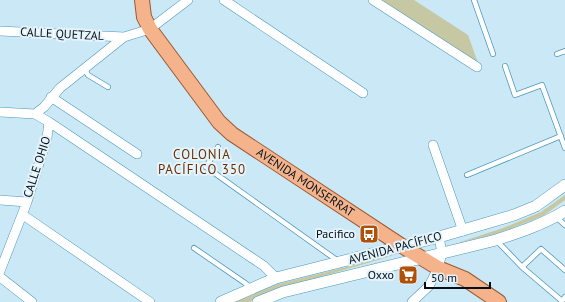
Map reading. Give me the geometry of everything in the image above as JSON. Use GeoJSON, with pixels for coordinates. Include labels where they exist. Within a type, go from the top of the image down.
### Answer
{"type":"FeatureCollection","features":[{"type":"Feature","properties":{"kind":"main road","name":"AVENIDA MONSERRAT"},"geometry":{"type":"LineString","coordinates":[[142,0],[144,17],[150,29],[219,122],[232,134],[420,258],[438,268],[465,279],[499,302]]}},
{"type":"Feature","properties":{"kind":"street"},"geometry":{"type":"LineString","coordinates":[[0,112],[35,114],[44,107],[60,88],[124,37],[150,29],[188,0]]}},
{"type":"Feature","properties":{"kind":"street"},"geometry":{"type":"LineString","coordinates":[[224,0],[363,93]]}},
{"type":"Feature","properties":{"kind":"street"},"geometry":{"type":"LineString","coordinates":[[373,0],[477,67]]}},
{"type":"Feature","properties":{"kind":"street","name":"CALLE QUETZAL"},"geometry":{"type":"LineString","coordinates":[[0,31],[124,37]]}},
{"type":"Feature","properties":{"kind":"street"},"geometry":{"type":"LineString","coordinates":[[51,97],[137,154]]}},
{"type":"Feature","properties":{"kind":"street","name":"CALLE OHIO"},"geometry":{"type":"LineString","coordinates":[[0,200],[27,202],[47,138],[49,122],[35,114]]}},
{"type":"Feature","properties":{"kind":"street"},"geometry":{"type":"LineString","coordinates":[[49,122],[264,266],[276,278]]}},
{"type":"Feature","properties":{"kind":"street"},"geometry":{"type":"LineString","coordinates":[[433,145],[463,230]]}},
{"type":"Feature","properties":{"kind":"street","name":"AVENIDA PACÍFICO"},"geometry":{"type":"LineString","coordinates":[[221,302],[276,278],[439,237],[514,215],[536,206],[565,185]]}},
{"type":"Feature","properties":{"kind":"street"},"geometry":{"type":"LineString","coordinates":[[0,271],[27,202]]}},
{"type":"Feature","properties":{"kind":"street","name":"AVENIDA PACÍFICO"},"geometry":{"type":"LineString","coordinates":[[258,302],[283,292],[496,240],[521,232],[563,213]]}},
{"type":"Feature","properties":{"kind":"street"},"geometry":{"type":"LineString","coordinates":[[23,215],[150,302]]}},
{"type":"Feature","properties":{"kind":"street"},"geometry":{"type":"LineString","coordinates":[[412,302],[429,286],[438,268],[442,253],[439,237]]}},
{"type":"Feature","properties":{"kind":"street"},"geometry":{"type":"LineString","coordinates":[[0,277],[32,302]]}},
{"type":"Feature","properties":{"kind":"lane"},"geometry":{"type":"LineString","coordinates":[[474,0],[493,54]]}},
{"type":"Feature","properties":{"kind":"lane"},"geometry":{"type":"LineString","coordinates":[[557,54],[565,51]]}},
{"type":"Feature","properties":{"kind":"lane"},"geometry":{"type":"LineString","coordinates":[[504,66],[515,95],[542,85],[565,148]]}},
{"type":"Feature","properties":{"kind":"lane"},"geometry":{"type":"LineString","coordinates":[[85,69],[88,75],[108,87]]}},
{"type":"Feature","properties":{"kind":"lane"},"geometry":{"type":"LineString","coordinates":[[466,175],[561,136]]}},
{"type":"Feature","properties":{"kind":"lane"},"geometry":{"type":"LineString","coordinates":[[218,147],[206,167],[340,263]]}},
{"type":"Feature","properties":{"kind":"lane"},"geometry":{"type":"LineString","coordinates":[[563,213],[565,225]]}},
{"type":"Feature","properties":{"kind":"lane"},"geometry":{"type":"LineString","coordinates":[[496,240],[522,267],[562,301],[565,297]]}},
{"type":"Feature","properties":{"kind":"lane"},"geometry":{"type":"LineString","coordinates":[[194,248],[251,288]]}},
{"type":"Feature","properties":{"kind":"lane"},"geometry":{"type":"LineString","coordinates":[[522,267],[541,249],[565,270]]}},
{"type":"Feature","properties":{"kind":"green space"},"geometry":{"type":"Polygon","coordinates":[[[380,0],[414,0],[468,35],[478,63],[380,0]]]}},
{"type":"Feature","properties":{"kind":"green space"},"geometry":{"type":"Polygon","coordinates":[[[565,195],[565,200],[543,216],[496,234],[457,243],[503,228],[541,212],[565,195]]]}},
{"type":"Feature","properties":{"kind":"green space"},"geometry":{"type":"Polygon","coordinates":[[[398,254],[280,289],[249,302],[236,302],[278,284],[398,254]]]}},
{"type":"Feature","properties":{"kind":"place","name":"Pacifico"},"geometry":{"type":"Point","coordinates":[369,234]}},
{"type":"Feature","properties":{"kind":"place","name":"Oxxo"},"geometry":{"type":"Point","coordinates":[408,275]}},
{"type":"Feature","properties":{"kind":"district","name":"COLONIA PACÍFICO 350"},"geometry":{"type":"Point","coordinates":[202,162]}}]}
